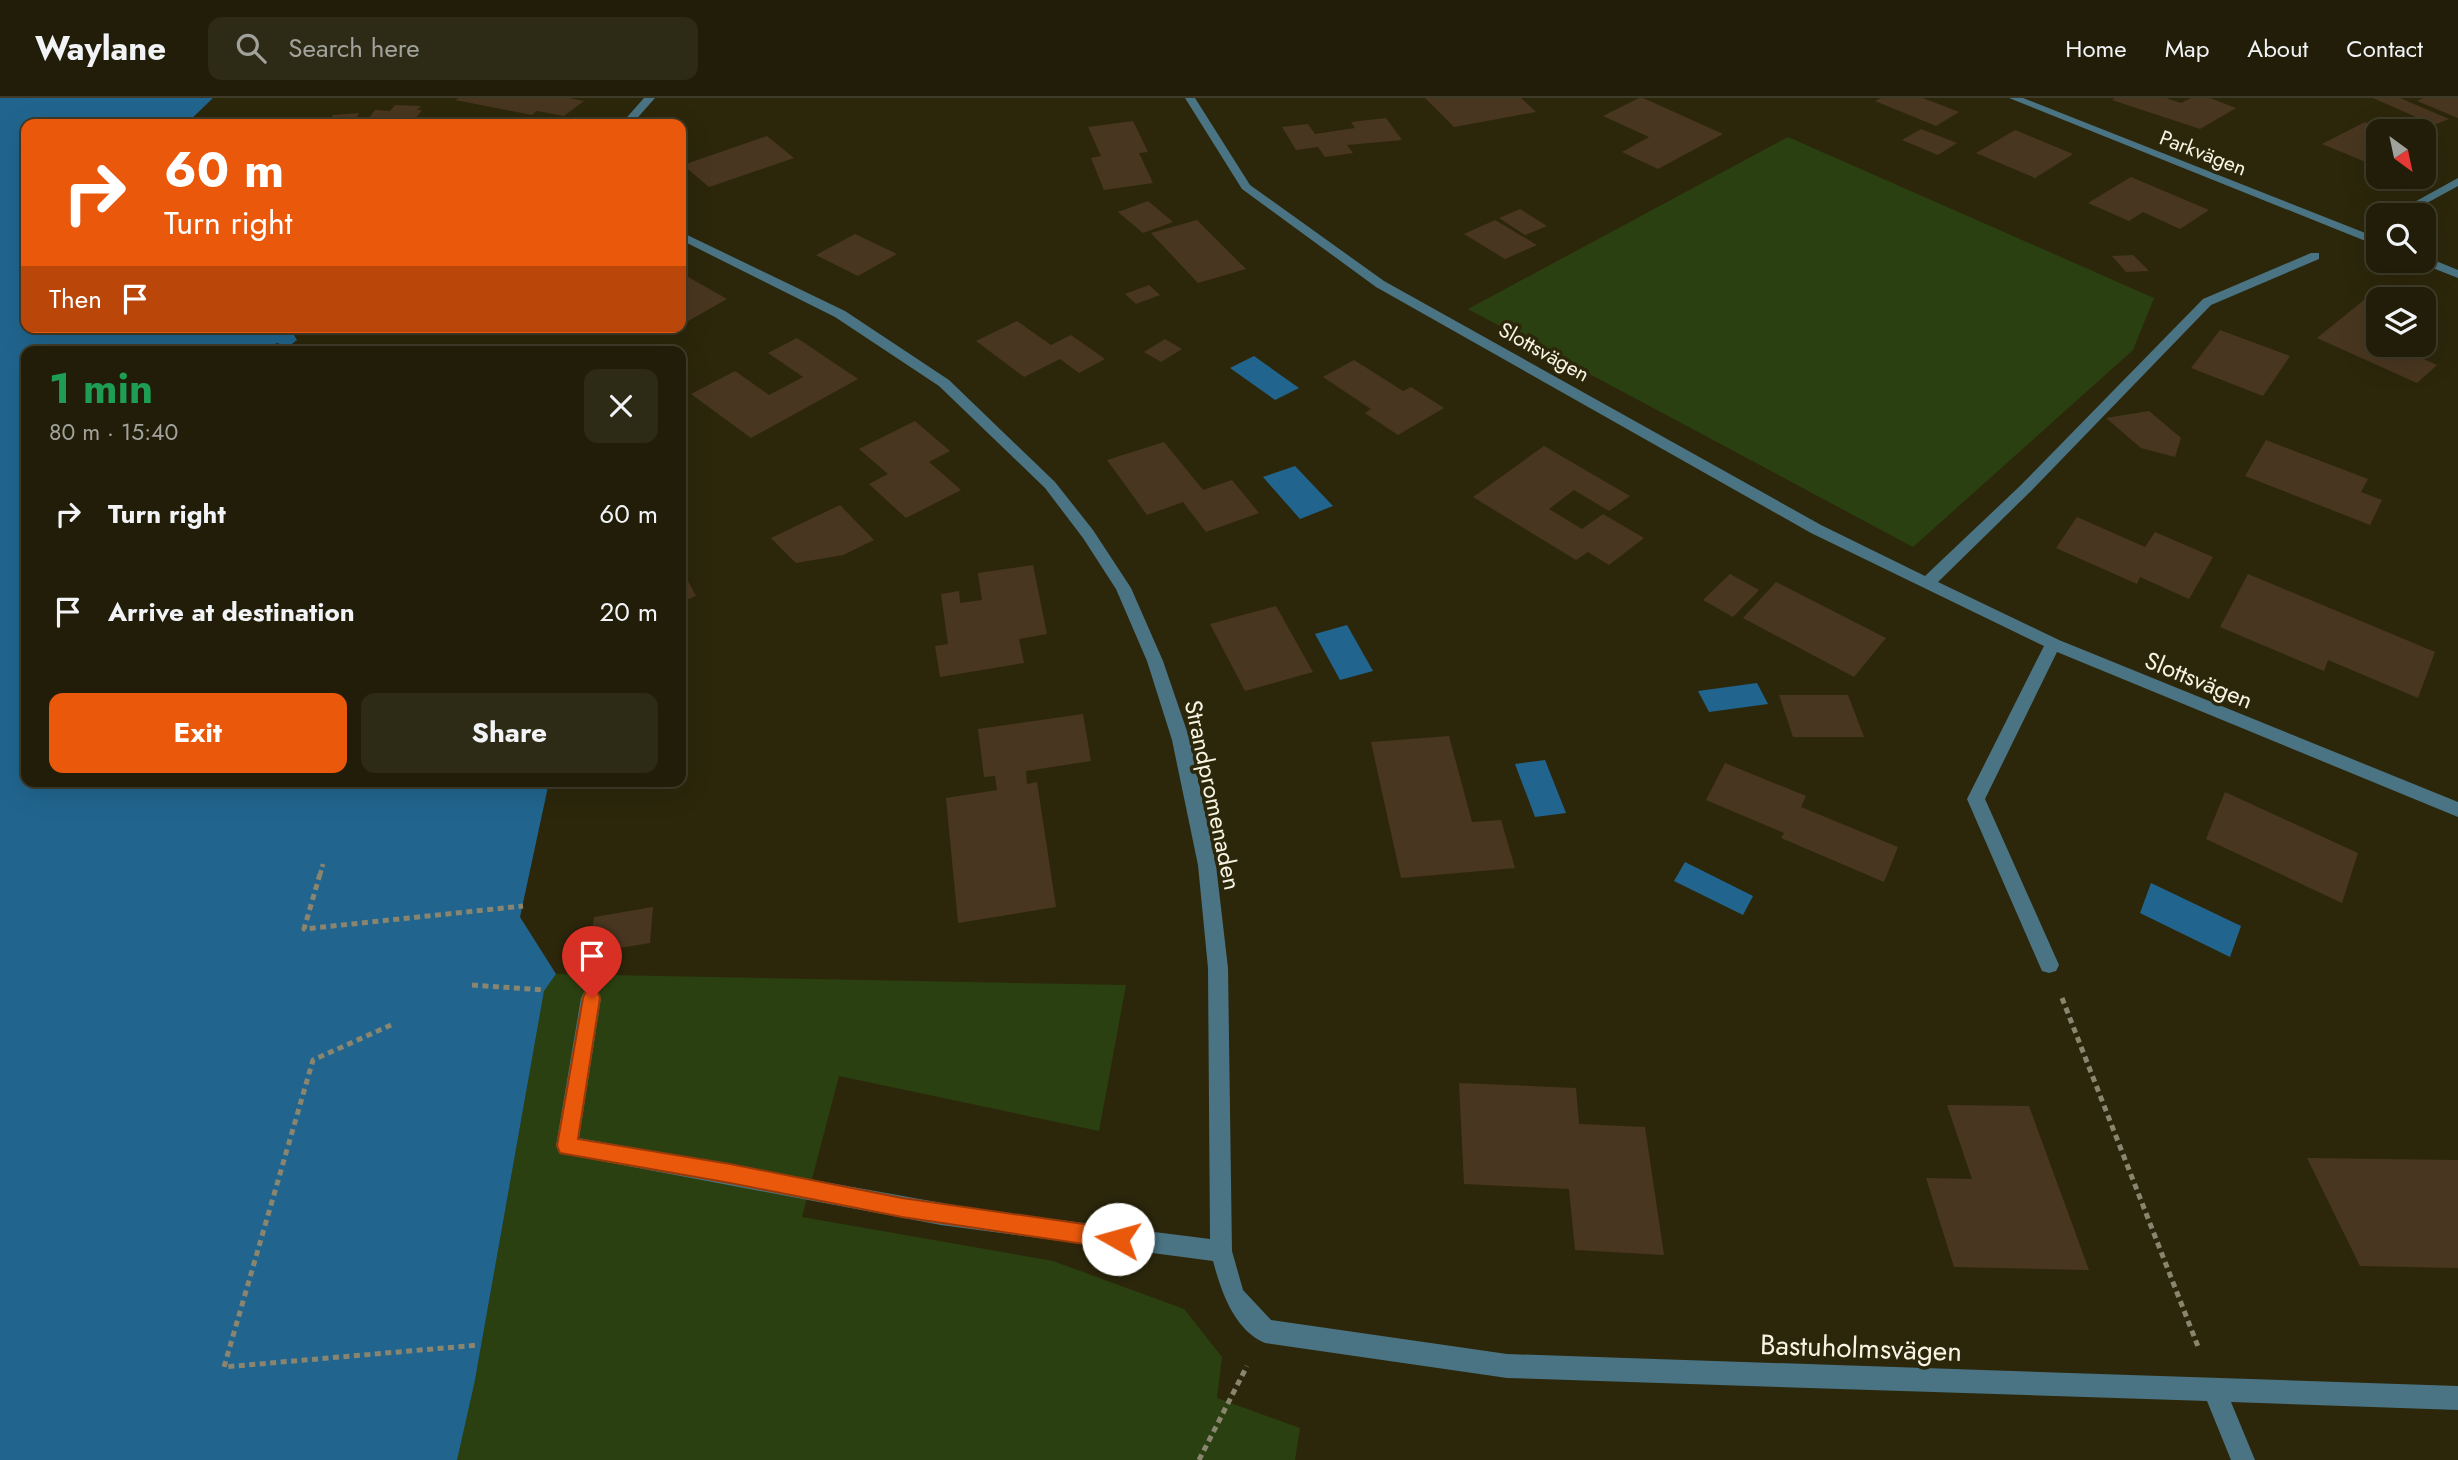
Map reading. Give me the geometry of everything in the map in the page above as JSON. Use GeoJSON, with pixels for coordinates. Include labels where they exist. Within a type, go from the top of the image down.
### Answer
{"type":"FeatureCollection","features":[{"type":"Feature","properties":{"kind":"street"},"geometry":{"type":"LineString","coordinates":[[631,119],[650,98]]}},
{"type":"Feature","properties":{"kind":"street","name":"Slottsvägen"},"geometry":{"type":"LineString","coordinates":[[1190,98],[1246,187],[1380,284],[1804,523],[2053,644],[2458,810]]}},
{"type":"Feature","properties":{"kind":"street","name":"Parkvägen"},"geometry":{"type":"LineString","coordinates":[[2014,98],[2366,237]]}},
{"type":"Feature","properties":{"kind":"street"},"geometry":{"type":"LineString","coordinates":[[2419,203],[2458,181]]}},
{"type":"Feature","properties":{"kind":"street"},"geometry":{"type":"LineString","coordinates":[[2362,235],[2366,233]]}},
{"type":"Feature","properties":{"kind":"street","name":"Strandpromenaden"},"geometry":{"type":"LineString","coordinates":[[686,238],[840,314],[944,383],[1050,485],[1088,534],[1123,588],[1156,662],[1181,740],[1207,865],[1218,968],[1222,1251],[1234,1296],[1265,1331]]}},
{"type":"Feature","properties":{"kind":"street"},"geometry":{"type":"LineString","coordinates":[[1928,582],[2026,488],[2207,302],[2315,257]]}},
{"type":"Feature","properties":{"kind":"street"},"geometry":{"type":"LineString","coordinates":[[2436,265],[2458,274]]}},
{"type":"Feature","properties":{"kind":"street"},"geometry":{"type":"LineString","coordinates":[[2049,965],[1976,799],[2053,644]]}},
{"type":"Feature","properties":{"kind":"street"},"geometry":{"type":"LineString","coordinates":[[592,998],[567,1146],[730,1173],[902,1207],[1066,1233],[1222,1251]]}},
{"type":"Feature","properties":{"kind":"street","name":"Bastuholmsvägen"},"geometry":{"type":"LineString","coordinates":[[1265,1331],[1507,1366],[2458,1398]]}},
{"type":"Feature","properties":{"kind":"street"},"geometry":{"type":"LineString","coordinates":[[2214,1389],[2243,1460]]}},
{"type":"Feature","properties":{"kind":"path"},"geometry":{"type":"LineString","coordinates":[[323,864],[304,929],[523,906]]}},
{"type":"Feature","properties":{"kind":"path"},"geometry":{"type":"LineString","coordinates":[[2049,965],[2214,1389]]}},
{"type":"Feature","properties":{"kind":"path"},"geometry":{"type":"LineString","coordinates":[[472,985],[544,990]]}},
{"type":"Feature","properties":{"kind":"path"},"geometry":{"type":"LineString","coordinates":[[391,1025],[313,1060],[224,1367],[479,1345]]}},
{"type":"Feature","properties":{"kind":"path"},"geometry":{"type":"LineString","coordinates":[[1199,1460],[1265,1331]]}},
{"type":"Feature","properties":{"kind":"green space"},"geometry":{"type":"Polygon","coordinates":[[[1788,137],[2154,298],[2133,350],[1913,547],[1468,309],[1788,137]]]}},
{"type":"Feature","properties":{"kind":"green space"},"geometry":{"type":"Polygon","coordinates":[[[556,974],[1126,985],[1099,1131],[839,1076],[802,1217],[1053,1261],[1184,1309],[1222,1357],[1217,1398],[1300,1428],[1295,1460],[351,1460],[475,1380],[544,990],[556,974]]]}},
{"type":"Feature","properties":{"kind":"water"},"geometry":{"type":"Polygon","coordinates":[[[0,98],[213,98],[191,119],[21,119],[21,333],[293,333],[297,340],[289,346],[277,343],[271,346],[21,346],[21,787],[548,787],[520,917],[556,974],[544,991],[475,1380],[457,1460],[0,1460],[0,98]]]}},
{"type":"Feature","properties":{"kind":"water"},"geometry":{"type":"Polygon","coordinates":[[[1254,356],[1299,388],[1275,400],[1230,368],[1254,356]]]}},
{"type":"Feature","properties":{"kind":"water"},"geometry":{"type":"Polygon","coordinates":[[[1295,466],[1333,506],[1300,519],[1263,477],[1295,466]]]}},
{"type":"Feature","properties":{"kind":"water"},"geometry":{"type":"Polygon","coordinates":[[[1347,625],[1373,671],[1340,680],[1315,634],[1347,625]]]}},
{"type":"Feature","properties":{"kind":"water"},"geometry":{"type":"Polygon","coordinates":[[[1757,683],[1768,704],[1709,712],[1698,691],[1757,683]]]}},
{"type":"Feature","properties":{"kind":"water"},"geometry":{"type":"Polygon","coordinates":[[[1545,760],[1566,813],[1535,817],[1515,764],[1545,760]]]}},
{"type":"Feature","properties":{"kind":"water"},"geometry":{"type":"Polygon","coordinates":[[[1685,862],[1753,896],[1743,915],[1674,881],[1685,862]]]}},
{"type":"Feature","properties":{"kind":"water"},"geometry":{"type":"Polygon","coordinates":[[[2151,883],[2241,926],[2230,957],[2140,913],[2151,883]]]}},
{"type":"Feature","properties":{"kind":"building"},"geometry":{"type":"Polygon","coordinates":[[[569,98],[584,101],[564,116],[537,111],[532,115],[455,100],[569,98]]]}},
{"type":"Feature","properties":{"kind":"building"},"geometry":{"type":"Polygon","coordinates":[[[1425,98],[1521,98],[1536,112],[1454,127],[1425,98]]]}},
{"type":"Feature","properties":{"kind":"building"},"geometry":{"type":"Polygon","coordinates":[[[1639,98],[1723,134],[1658,169],[1622,152],[1649,137],[1603,116],[1639,98]]]}},
{"type":"Feature","properties":{"kind":"building"},"geometry":{"type":"Polygon","coordinates":[[[1881,98],[1923,98],[1959,112],[1936,126],[1875,101],[1881,98]]]}},
{"type":"Feature","properties":{"kind":"building"},"geometry":{"type":"Polygon","coordinates":[[[2166,98],[2181,103],[2191,98],[2210,98],[2236,108],[2200,129],[2112,100],[2166,98]]]}},
{"type":"Feature","properties":{"kind":"building"},"geometry":{"type":"Polygon","coordinates":[[[2373,98],[2400,98],[2449,119],[2436,124],[2436,119],[2420,119],[2373,98]]]}},
{"type":"Feature","properties":{"kind":"building"},"geometry":{"type":"Polygon","coordinates":[[[2423,98],[2458,98],[2458,118],[2417,101],[2423,98]]]}},
{"type":"Feature","properties":{"kind":"building"},"geometry":{"type":"Polygon","coordinates":[[[395,105],[421,106],[417,110],[422,110],[415,119],[368,119],[375,110],[390,111],[395,105]]]}},
{"type":"Feature","properties":{"kind":"building"},"geometry":{"type":"Polygon","coordinates":[[[359,113],[356,119],[330,119],[333,115],[359,113]]]}},
{"type":"Feature","properties":{"kind":"building"},"geometry":{"type":"Polygon","coordinates":[[[1386,118],[1402,140],[1347,145],[1353,153],[1325,157],[1318,147],[1296,150],[1282,127],[1308,124],[1315,134],[1355,128],[1351,122],[1386,118]]]}},
{"type":"Feature","properties":{"kind":"building"},"geometry":{"type":"Polygon","coordinates":[[[1133,121],[1148,152],[1139,153],[1153,183],[1104,190],[1091,158],[1101,156],[1088,127],[1133,121]]]}},
{"type":"Feature","properties":{"kind":"building"},"geometry":{"type":"Polygon","coordinates":[[[2365,122],[2366,122],[2366,162],[2322,144],[2365,122]]]}},
{"type":"Feature","properties":{"kind":"building"},"geometry":{"type":"Polygon","coordinates":[[[1921,129],[1957,143],[1938,155],[1902,140],[1921,129]]]}},
{"type":"Feature","properties":{"kind":"building"},"geometry":{"type":"Polygon","coordinates":[[[2015,130],[2073,154],[2035,178],[1976,153],[2015,130]]]}},
{"type":"Feature","properties":{"kind":"building"},"geometry":{"type":"Polygon","coordinates":[[[767,136],[794,158],[709,187],[686,168],[686,164],[767,136]]]}},
{"type":"Feature","properties":{"kind":"building"},"geometry":{"type":"Polygon","coordinates":[[[2131,177],[2209,210],[2180,229],[2143,212],[2129,221],[2088,203],[2131,177]]]}},
{"type":"Feature","properties":{"kind":"building"},"geometry":{"type":"Polygon","coordinates":[[[1148,201],[1173,222],[1143,233],[1118,212],[1148,201]]]}},
{"type":"Feature","properties":{"kind":"building"},"geometry":{"type":"Polygon","coordinates":[[[1520,209],[1547,226],[1525,235],[1499,218],[1520,209]]]}},
{"type":"Feature","properties":{"kind":"building"},"geometry":{"type":"Polygon","coordinates":[[[1197,220],[1246,269],[1198,283],[1151,233],[1197,220]]]}},
{"type":"Feature","properties":{"kind":"building"},"geometry":{"type":"Polygon","coordinates":[[[1495,220],[1537,245],[1505,259],[1464,234],[1495,220]]]}},
{"type":"Feature","properties":{"kind":"building"},"geometry":{"type":"Polygon","coordinates":[[[855,234],[897,254],[858,276],[816,255],[855,234]]]}},
{"type":"Feature","properties":{"kind":"building"},"geometry":{"type":"Polygon","coordinates":[[[2133,255],[2149,271],[2126,272],[2112,256],[2133,255]]]}},
{"type":"Feature","properties":{"kind":"building"},"geometry":{"type":"Polygon","coordinates":[[[686,276],[727,299],[686,322],[686,276]]]}},
{"type":"Feature","properties":{"kind":"building"},"geometry":{"type":"Polygon","coordinates":[[[1149,285],[1160,295],[1136,304],[1125,294],[1149,285]]]}},
{"type":"Feature","properties":{"kind":"building"},"geometry":{"type":"Polygon","coordinates":[[[2364,300],[2366,357],[2419,357],[2437,365],[2417,383],[2317,338],[2364,300]]]}},
{"type":"Feature","properties":{"kind":"building"},"geometry":{"type":"Polygon","coordinates":[[[1017,321],[1051,345],[1071,335],[1105,359],[1079,373],[1060,359],[1024,377],[976,341],[1017,321]]]}},
{"type":"Feature","properties":{"kind":"building"},"geometry":{"type":"Polygon","coordinates":[[[2220,330],[2290,356],[2263,396],[2191,368],[2220,330]]]}},
{"type":"Feature","properties":{"kind":"building"},"geometry":{"type":"Polygon","coordinates":[[[797,338],[858,379],[751,438],[691,394],[735,371],[769,395],[803,377],[768,353],[797,338]]]}},
{"type":"Feature","properties":{"kind":"building"},"geometry":{"type":"Polygon","coordinates":[[[1165,339],[1182,349],[1161,362],[1144,352],[1165,339]]]}},
{"type":"Feature","properties":{"kind":"building"},"geometry":{"type":"Polygon","coordinates":[[[1354,360],[1403,391],[1411,387],[1444,408],[1398,435],[1365,413],[1371,409],[1323,377],[1354,360]]]}},
{"type":"Feature","properties":{"kind":"building"},"geometry":{"type":"Polygon","coordinates":[[[2149,411],[2181,438],[2175,457],[2141,448],[2106,418],[2149,411]]]}},
{"type":"Feature","properties":{"kind":"building"},"geometry":{"type":"Polygon","coordinates":[[[915,421],[950,451],[929,462],[961,490],[906,518],[869,484],[888,474],[859,449],[915,421]]]}},
{"type":"Feature","properties":{"kind":"building"},"geometry":{"type":"Polygon","coordinates":[[[2266,440],[2368,479],[2361,492],[2382,500],[2370,525],[2245,476],[2266,440]]]}},
{"type":"Feature","properties":{"kind":"building"},"geometry":{"type":"Polygon","coordinates":[[[1164,442],[1203,490],[1232,480],[1259,513],[1206,532],[1183,502],[1147,515],[1107,460],[1164,442]]]}},
{"type":"Feature","properties":{"kind":"building"},"geometry":{"type":"Polygon","coordinates":[[[1544,446],[1630,496],[1609,511],[1574,490],[1549,509],[1582,529],[1603,514],[1644,538],[1609,565],[1588,552],[1576,560],[1473,497],[1544,446]]]}},
{"type":"Feature","properties":{"kind":"building"},"geometry":{"type":"Polygon","coordinates":[[[840,505],[874,540],[843,555],[796,563],[771,538],[840,505]]]}},
{"type":"Feature","properties":{"kind":"building"},"geometry":{"type":"Polygon","coordinates":[[[2077,517],[2145,547],[2155,532],[2213,557],[2189,599],[2140,577],[2137,584],[2056,548],[2077,517]]]}},
{"type":"Feature","properties":{"kind":"building"},"geometry":{"type":"Polygon","coordinates":[[[1033,565],[1047,634],[1019,639],[1024,663],[940,677],[935,646],[948,644],[941,594],[959,591],[960,603],[982,600],[978,573],[1033,565]]]}},
{"type":"Feature","properties":{"kind":"building"},"geometry":{"type":"Polygon","coordinates":[[[1730,574],[1759,590],[1733,617],[1703,600],[1730,574]]]}},
{"type":"Feature","properties":{"kind":"building"},"geometry":{"type":"Polygon","coordinates":[[[2248,574],[2435,652],[2418,698],[2328,660],[2324,671],[2220,627],[2248,574]]]}},
{"type":"Feature","properties":{"kind":"building"},"geometry":{"type":"Polygon","coordinates":[[[686,577],[696,596],[686,600],[686,577]]]}},
{"type":"Feature","properties":{"kind":"building"},"geometry":{"type":"Polygon","coordinates":[[[1776,582],[1886,638],[1854,677],[1743,618],[1776,582]]]}},
{"type":"Feature","properties":{"kind":"building"},"geometry":{"type":"Polygon","coordinates":[[[1276,606],[1313,672],[1245,691],[1210,624],[1276,606]]]}},
{"type":"Feature","properties":{"kind":"building"},"geometry":{"type":"Polygon","coordinates":[[[1779,695],[1848,695],[1864,737],[1793,737],[1779,695]]]}},
{"type":"Feature","properties":{"kind":"building"},"geometry":{"type":"Polygon","coordinates":[[[1083,714],[1091,761],[1026,771],[1027,784],[1037,782],[1056,907],[958,923],[946,798],[997,790],[995,776],[984,777],[978,729],[1083,714]]]}},
{"type":"Feature","properties":{"kind":"building"},"geometry":{"type":"Polygon","coordinates":[[[1449,736],[1472,822],[1501,820],[1515,868],[1401,878],[1371,742],[1449,736]]]}},
{"type":"Feature","properties":{"kind":"building"},"geometry":{"type":"Polygon","coordinates":[[[1725,763],[1806,796],[1801,807],[1898,847],[1884,882],[1781,838],[1784,833],[1706,800],[1725,763]]]}},
{"type":"Feature","properties":{"kind":"building"},"geometry":{"type":"Polygon","coordinates":[[[2225,792],[2358,853],[2342,903],[2206,839],[2225,792]]]}},
{"type":"Feature","properties":{"kind":"building"},"geometry":{"type":"Polygon","coordinates":[[[653,907],[650,943],[589,953],[594,917],[653,907]]]}},
{"type":"Feature","properties":{"kind":"building"},"geometry":{"type":"Polygon","coordinates":[[[1459,1083],[1576,1088],[1579,1124],[1645,1127],[1664,1255],[1575,1250],[1569,1189],[1464,1184],[1459,1083]]]}},
{"type":"Feature","properties":{"kind":"building"},"geometry":{"type":"Polygon","coordinates":[[[1947,1105],[2029,1106],[2089,1270],[1954,1267],[1926,1178],[1972,1179],[1947,1105]]]}},
{"type":"Feature","properties":{"kind":"building"},"geometry":{"type":"Polygon","coordinates":[[[2307,1158],[2458,1160],[2458,1268],[2360,1266],[2307,1158]]]}},
{"type":"Feature","properties":{"kind":"route"},"geometry":{"type":"LineString","coordinates":[[592,998],[567,1146],[730,1173],[902,1207],[1118,1239]]}}]}
